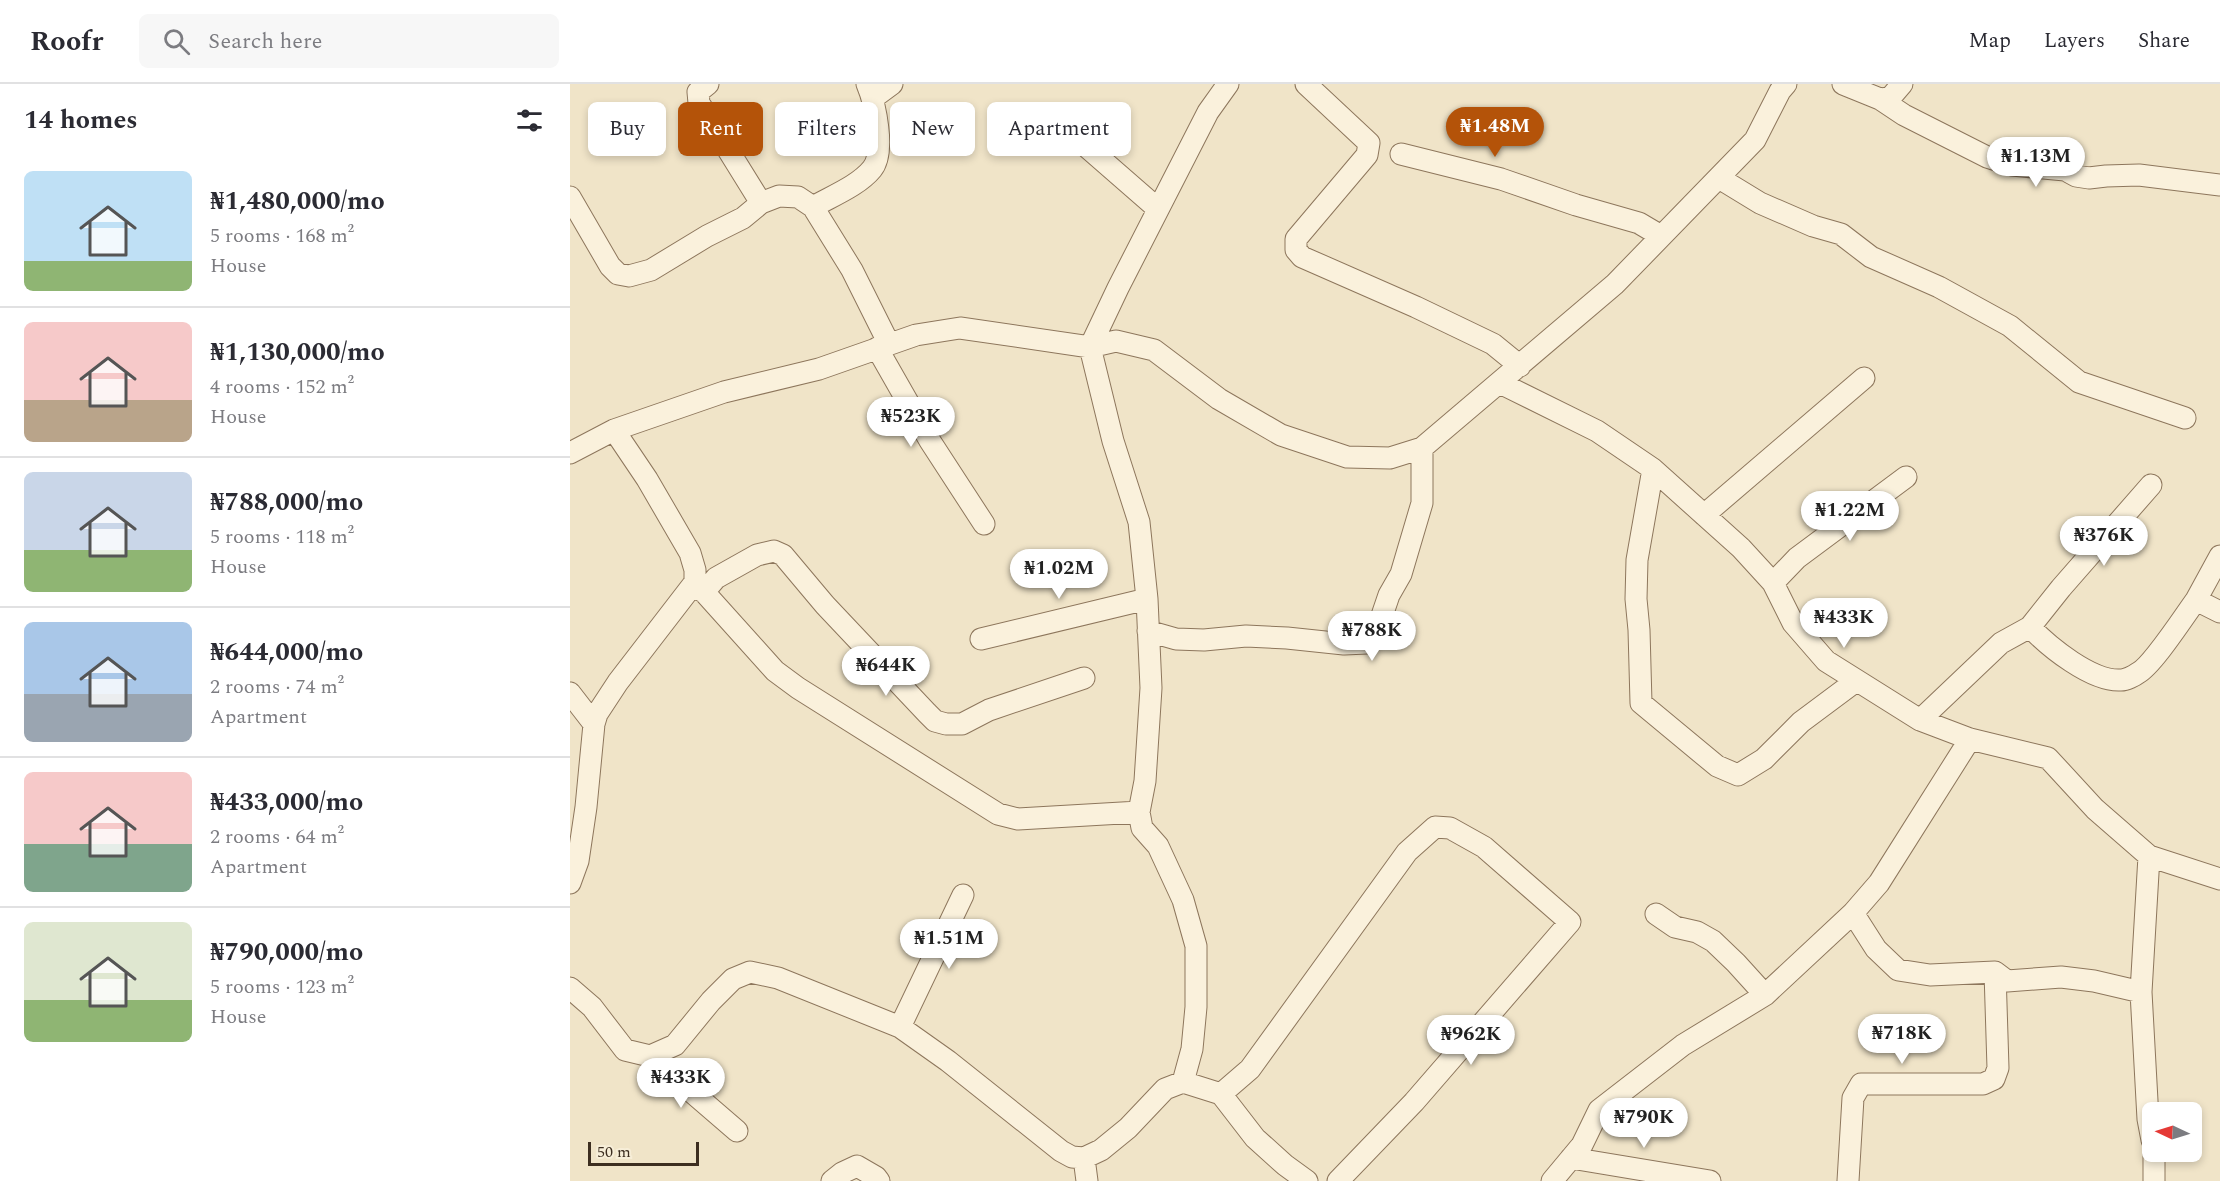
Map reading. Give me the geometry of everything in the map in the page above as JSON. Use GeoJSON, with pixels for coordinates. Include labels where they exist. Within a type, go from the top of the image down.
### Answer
{"type":"FeatureCollection","features":[{"type":"Feature","properties":{"kind":"street"},"geometry":{"type":"LineString","coordinates":[[708,84],[698,92],[699,103],[761,203]]}},
{"type":"Feature","properties":{"kind":"street"},"geometry":{"type":"LineString","coordinates":[[813,207],[853,184],[873,169],[879,149],[870,91],[892,84]]}},
{"type":"Feature","properties":{"kind":"street"},"geometry":{"type":"LineString","coordinates":[[1183,1082],[1192,1048],[1196,1007],[1196,946],[1183,900],[1158,846],[1142,828],[1139,812],[1145,781],[1151,688],[1147,598],[1139,522],[1113,441],[1090,347],[1208,112],[1228,84]]}},
{"type":"Feature","properties":{"kind":"street"},"geometry":{"type":"LineString","coordinates":[[1306,84],[1369,143],[1367,154],[1296,240],[1296,250],[1302,257],[1493,344],[1520,366]]}},
{"type":"Feature","properties":{"kind":"street"},"geometry":{"type":"LineString","coordinates":[[570,453],[614,430],[724,392],[819,369],[916,335],[960,328],[1090,347],[1116,341],[1154,350],[1219,399],[1281,435],[1347,457],[1390,458],[1422,448],[1615,284],[1755,140],[1780,91],[1786,84]]}},
{"type":"Feature","properties":{"kind":"street"},"geometry":{"type":"LineString","coordinates":[[1843,84],[1880,99],[1905,115],[1987,157],[2012,165],[2065,170],[2076,176],[2090,178],[2139,175],[2220,185]]}},
{"type":"Feature","properties":{"kind":"street"},"geometry":{"type":"LineString","coordinates":[[1880,99],[1890,98],[1902,84]]}},
{"type":"Feature","properties":{"kind":"street"},"geometry":{"type":"LineString","coordinates":[[1401,154],[1501,179],[1576,205],[1640,223],[1661,236]]}},
{"type":"Feature","properties":{"kind":"street"},"geometry":{"type":"LineString","coordinates":[[1097,156],[1158,209]]}},
{"type":"Feature","properties":{"kind":"street"},"geometry":{"type":"LineString","coordinates":[[1719,178],[1771,207],[1813,226],[1841,234],[1871,257],[1939,287],[2010,326],[2079,382],[2185,418]]}},
{"type":"Feature","properties":{"kind":"street"},"geometry":{"type":"LineString","coordinates":[[570,198],[610,266],[618,274],[629,276],[651,270],[707,236],[743,219],[761,203],[779,196],[798,198],[813,207],[852,270],[883,346],[930,441],[984,524]]}},
{"type":"Feature","properties":{"kind":"street"},"geometry":{"type":"LineString","coordinates":[[1704,515],[1863,378]]}},
{"type":"Feature","properties":{"kind":"street"},"geometry":{"type":"LineString","coordinates":[[1500,383],[1597,431],[1653,469],[1742,548],[1773,584],[1793,623],[1826,661],[1920,720],[1970,739],[2048,758],[2094,809],[2149,856],[2220,879]]}},
{"type":"Feature","properties":{"kind":"street"},"geometry":{"type":"LineString","coordinates":[[614,430],[647,479],[690,553],[698,589],[775,671],[798,688],[998,813],[1018,819],[1139,812]]}},
{"type":"Feature","properties":{"kind":"street"},"geometry":{"type":"LineString","coordinates":[[1148,631],[1176,639],[1204,640],[1246,636],[1344,644],[1367,643],[1374,639],[1389,595],[1401,574],[1422,503],[1422,448]]}},
{"type":"Feature","properties":{"kind":"street"},"geometry":{"type":"LineString","coordinates":[[1653,469],[1637,560],[1636,599],[1641,703],[1717,766],[1738,775],[1764,759],[1801,722],[1856,681]]}},
{"type":"Feature","properties":{"kind":"street"},"geometry":{"type":"LineString","coordinates":[[1773,584],[1797,558],[1906,477]]}},
{"type":"Feature","properties":{"kind":"street"},"geometry":{"type":"LineString","coordinates":[[1920,720],[2001,643],[2030,627],[2151,485]]}},
{"type":"Feature","properties":{"kind":"street"},"geometry":{"type":"LineString","coordinates":[[570,883],[578,861],[597,714],[618,682],[698,589],[757,555],[774,551],[783,555],[825,605],[935,721],[962,724],[989,710],[1084,678]]}},
{"type":"Feature","properties":{"kind":"street"},"geometry":{"type":"LineString","coordinates":[[2030,627],[2038,636],[2096,676],[2122,680],[2140,672],[2196,600],[2220,556]]}},
{"type":"Feature","properties":{"kind":"street"},"geometry":{"type":"LineString","coordinates":[[981,639],[1147,598]]}},
{"type":"Feature","properties":{"kind":"street"},"geometry":{"type":"LineString","coordinates":[[2196,600],[2220,612]]}},
{"type":"Feature","properties":{"kind":"street"},"geometry":{"type":"LineString","coordinates":[[570,693],[594,724]]}},
{"type":"Feature","properties":{"kind":"street"},"geometry":{"type":"LineString","coordinates":[[1552,1181],[1582,1144],[1599,1110],[1683,1045],[1765,995],[1853,913],[1879,883],[1970,739]]}},
{"type":"Feature","properties":{"kind":"street"},"geometry":{"type":"LineString","coordinates":[[1221,1094],[1250,1069],[1407,852],[1435,827],[1450,828],[1484,847],[1570,922],[1414,1102],[1338,1181]]}},
{"type":"Feature","properties":{"kind":"street"},"geometry":{"type":"LineString","coordinates":[[2147,1102],[2141,992],[2149,856]]}},
{"type":"Feature","properties":{"kind":"street"},"geometry":{"type":"LineString","coordinates":[[900,1027],[963,895]]}},
{"type":"Feature","properties":{"kind":"street"},"geometry":{"type":"LineString","coordinates":[[1853,913],[1876,949],[1898,970],[1930,975],[1995,972],[2007,981],[2061,977],[2094,981],[2141,992]]}},
{"type":"Feature","properties":{"kind":"street"},"geometry":{"type":"LineString","coordinates":[[1656,914],[1675,927],[1697,932],[1713,941],[1765,995]]}},
{"type":"Feature","properties":{"kind":"street"},"geometry":{"type":"LineString","coordinates":[[650,1056],[675,1045],[711,1001],[733,979],[750,972],[778,978],[900,1027],[948,1061],[1061,1151],[1072,1156],[1084,1158],[1101,1150],[1128,1128],[1165,1089],[1183,1082],[1221,1094],[1255,1138],[1306,1181]]}},
{"type":"Feature","properties":{"kind":"street"},"geometry":{"type":"LineString","coordinates":[[1848,1181],[1853,1098],[1861,1084],[1983,1084],[1994,1079],[1998,1068],[1995,972]]}},
{"type":"Feature","properties":{"kind":"street"},"geometry":{"type":"LineString","coordinates":[[570,988],[592,1007],[625,1050],[650,1056],[737,1131]]}},
{"type":"Feature","properties":{"kind":"street"},"geometry":{"type":"LineString","coordinates":[[1084,1158],[1087,1181]]}},
{"type":"Feature","properties":{"kind":"street"},"geometry":{"type":"LineString","coordinates":[[1571,1158],[1710,1181]]}},
{"type":"Feature","properties":{"kind":"street"},"geometry":{"type":"LineString","coordinates":[[2154,1162],[2154,1181]]}},
{"type":"Feature","properties":{"kind":"street"},"geometry":{"type":"LineString","coordinates":[[832,1181],[857,1166],[879,1181]]}}]}
